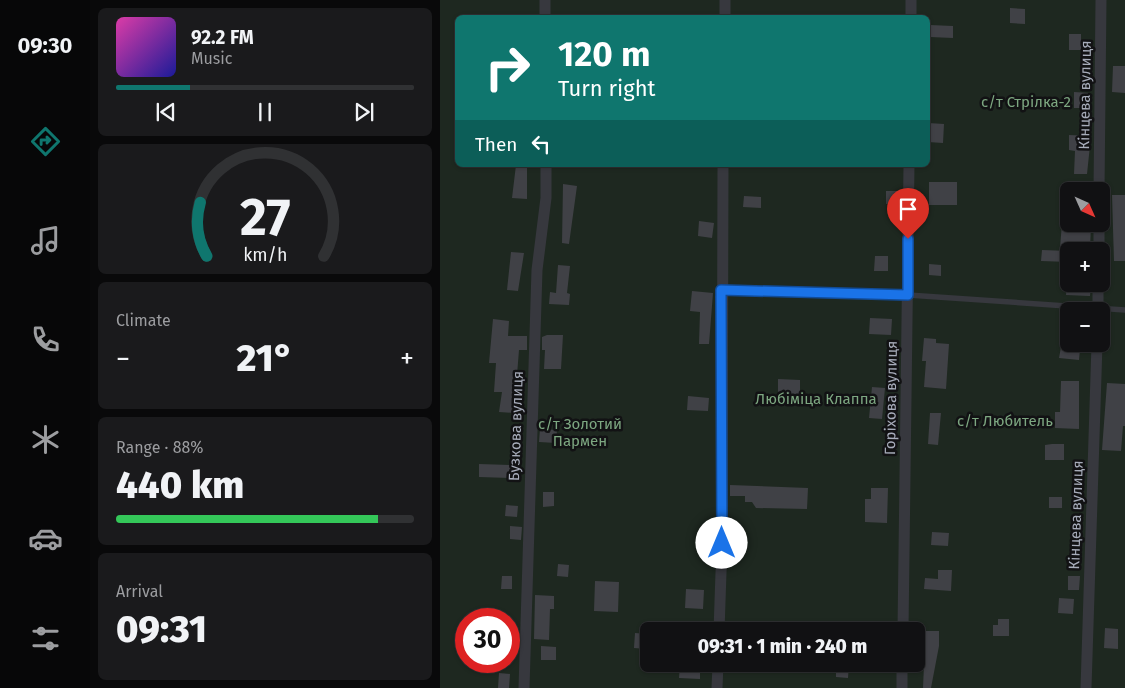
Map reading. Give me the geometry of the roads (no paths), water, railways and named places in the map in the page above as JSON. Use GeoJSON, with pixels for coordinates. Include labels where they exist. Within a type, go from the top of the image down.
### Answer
{"type":"FeatureCollection","features":[{"type":"Feature","properties":{"kind":"street"},"geometry":{"type":"LineString","coordinates":[[545,0],[545,15]]}},
{"type":"Feature","properties":{"kind":"street"},"geometry":{"type":"LineString","coordinates":[[724,15],[725,0]]}},
{"type":"Feature","properties":{"kind":"street"},"geometry":{"type":"LineString","coordinates":[[911,0],[911,15]]}},
{"type":"Feature","properties":{"kind":"street","name":"Кінцева вулиця"},"geometry":{"type":"LineString","coordinates":[[1099,182],[1101,0]]}},
{"type":"Feature","properties":{"kind":"street","name":"Бузкова вулиця"},"geometry":{"type":"LineString","coordinates":[[524,688],[537,270],[546,198],[546,167]]}},
{"type":"Feature","properties":{"kind":"street"},"geometry":{"type":"LineString","coordinates":[[719,622],[722,543],[721,290],[723,167]]}},
{"type":"Feature","properties":{"kind":"street","name":"Горіхова вулиця"},"geometry":{"type":"LineString","coordinates":[[903,622],[909,167]]}},
{"type":"Feature","properties":{"kind":"street","name":"Кінцева вулиця"},"geometry":{"type":"LineString","coordinates":[[1086,688],[1097,352]]}},
{"type":"Feature","properties":{"kind":"street"},"geometry":{"type":"LineString","coordinates":[[717,688],[718,672]]}},
{"type":"Feature","properties":{"kind":"street"},"geometry":{"type":"LineString","coordinates":[[902,672],[902,688]]}},
{"type":"Feature","properties":{"kind":"lane"},"geometry":{"type":"LineString","coordinates":[[721,290],[908,295],[1060,307]]}},
{"type":"Feature","properties":{"kind":"lane"},"geometry":{"type":"LineString","coordinates":[[1110,310],[1125,310]]}},
{"type":"Feature","properties":{"kind":"park label","name":"с/т Стрілка-2"},"geometry":{"type":"Point","coordinates":[1026,102]}},
{"type":"Feature","properties":{"kind":"park label","name":"Любіміца Клаппа"},"geometry":{"type":"Point","coordinates":[816,399]}},
{"type":"Feature","properties":{"kind":"park label","name":"с/т Любитель"},"geometry":{"type":"Point","coordinates":[1005,421]}},
{"type":"Feature","properties":{"kind":"park label","name":"с/т Золотий Пармен"},"geometry":{"type":"Point","coordinates":[580,432]}}]}
